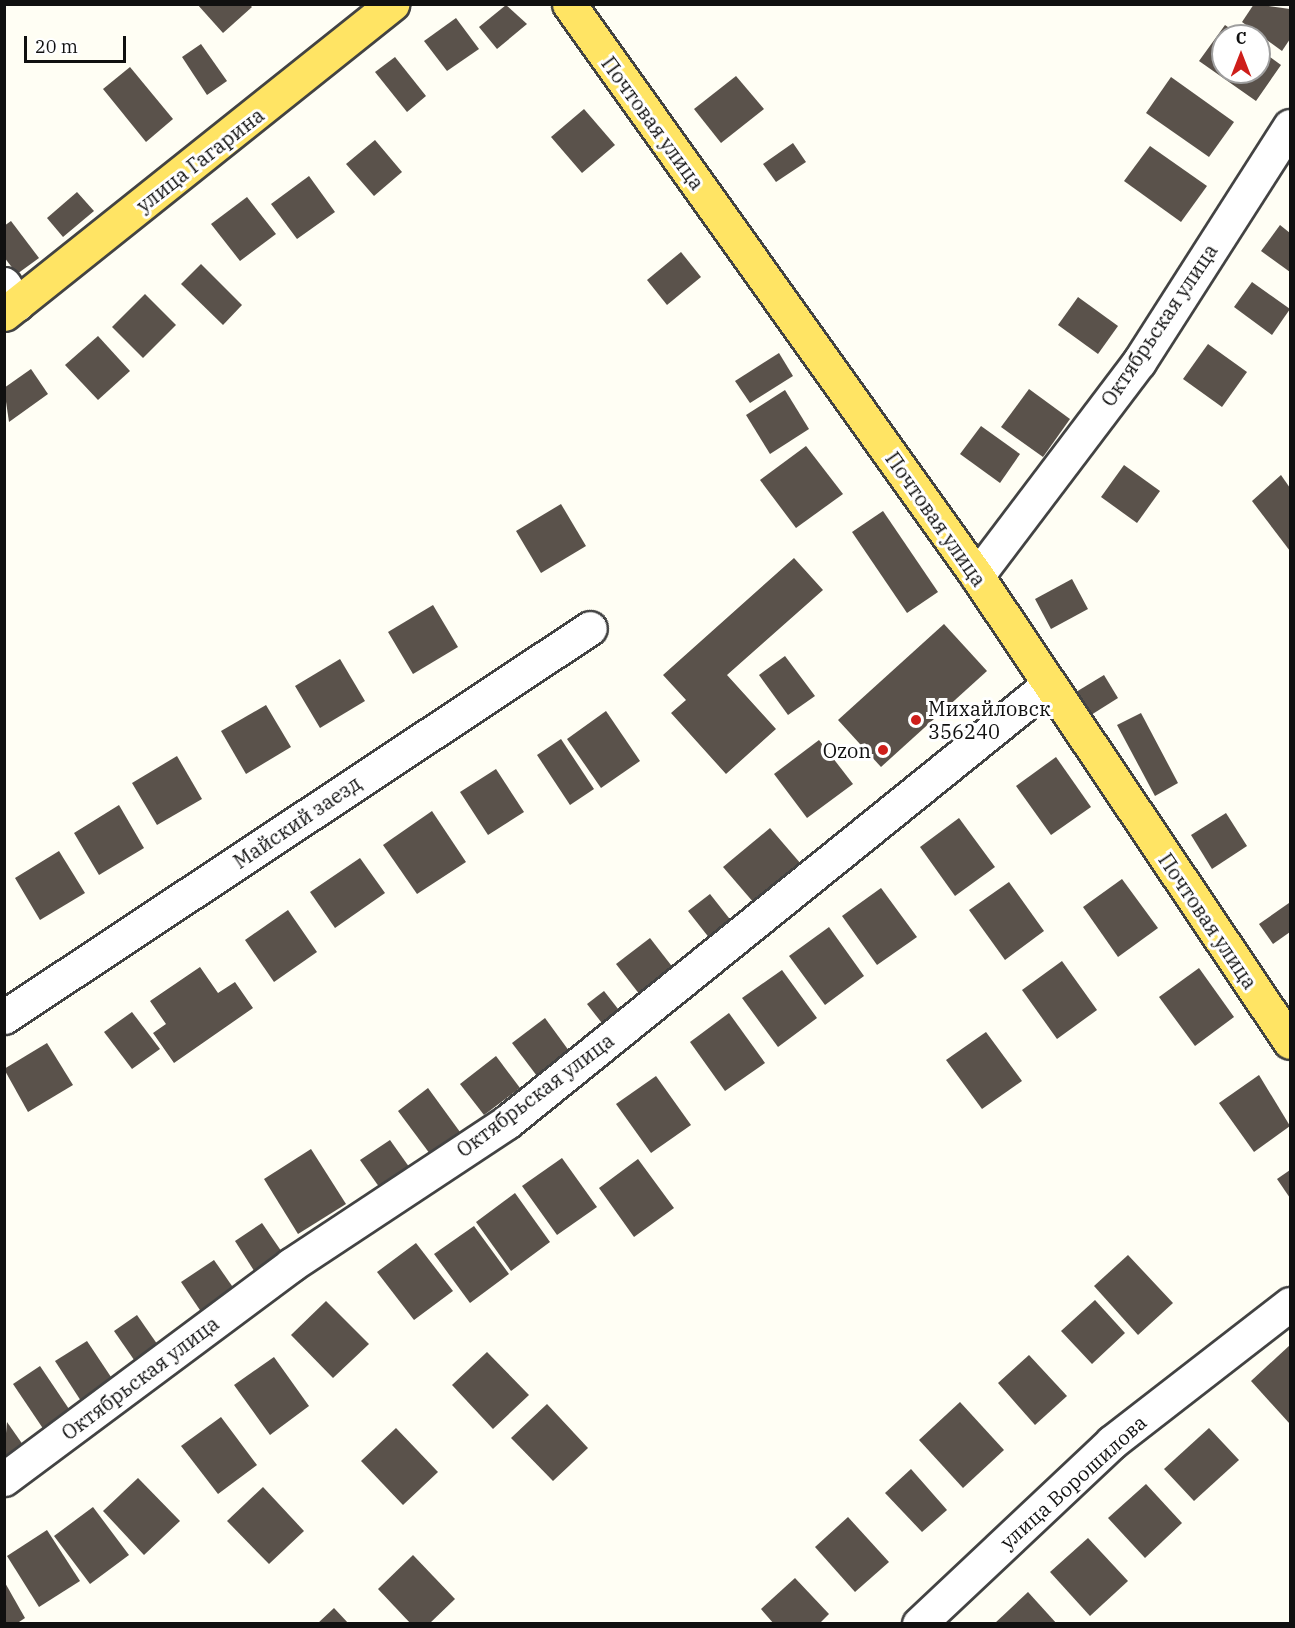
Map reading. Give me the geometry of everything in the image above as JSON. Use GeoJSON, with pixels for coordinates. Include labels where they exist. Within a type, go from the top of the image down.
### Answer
{"type":"FeatureCollection","features":[{"type":"Feature","properties":{"kind":"main road","name":"улица Гагарина"},"geometry":{"type":"LineString","coordinates":[[9,300],[392,4]]}},
{"type":"Feature","properties":{"kind":"main road","name":"Почтовая улица"},"geometry":{"type":"LineString","coordinates":[[569,4],[977,576],[1047,687],[1290,1042]]}},
{"type":"Feature","properties":{"kind":"street","name":"Октябрьская улица"},"geometry":{"type":"LineString","coordinates":[[977,576],[1139,362],[1290,126]]}},
{"type":"Feature","properties":{"kind":"street","name":"Майский заезд"},"geometry":{"type":"LineString","coordinates":[[4,1017],[590,628]]}},
{"type":"Feature","properties":{"kind":"street","name":"Октябрьская улица"},"geometry":{"type":"LineString","coordinates":[[4,1479],[291,1265],[507,1122],[1047,687]]}},
{"type":"Feature","properties":{"kind":"street","name":"улица Ворошилова"},"geometry":{"type":"LineString","coordinates":[[919,1623],[1112,1442],[1290,1304]]}},
{"type":"Feature","properties":{"kind":"building"},"geometry":{"type":"Polygon","coordinates":[[[197,4],[249,4],[252,7],[223,33],[197,4]]]}},
{"type":"Feature","properties":{"kind":"building"},"geometry":{"type":"Polygon","coordinates":[[[1254,4],[1290,9],[1290,39],[1282,51],[1271,43],[1271,24],[1245,24],[1242,22],[1254,4]]]}},
{"type":"Feature","properties":{"kind":"building"},"geometry":{"type":"Polygon","coordinates":[[[506,5],[527,24],[497,49],[479,27],[506,5]]]}},
{"type":"Feature","properties":{"kind":"building"},"geometry":{"type":"Polygon","coordinates":[[[456,18],[479,49],[447,71],[424,41],[456,18]]]}},
{"type":"Feature","properties":{"kind":"building"},"geometry":{"type":"Polygon","coordinates":[[[201,44],[227,81],[207,95],[182,57],[201,44]]]}},
{"type":"Feature","properties":{"kind":"building"},"geometry":{"type":"Polygon","coordinates":[[[1211,44],[1211,69],[1199,61],[1211,44]]]}},
{"type":"Feature","properties":{"kind":"building"},"geometry":{"type":"Polygon","coordinates":[[[395,57],[426,96],[407,112],[375,72],[395,57]]]}},
{"type":"Feature","properties":{"kind":"building"},"geometry":{"type":"Polygon","coordinates":[[[1271,58],[1281,65],[1271,79],[1271,58]]]}},
{"type":"Feature","properties":{"kind":"building"},"geometry":{"type":"Polygon","coordinates":[[[130,67],[173,119],[146,142],[103,89],[130,67]]]}},
{"type":"Feature","properties":{"kind":"building"},"geometry":{"type":"Polygon","coordinates":[[[736,76],[764,109],[721,143],[694,109],[736,76]]]}},
{"type":"Feature","properties":{"kind":"building"},"geometry":{"type":"Polygon","coordinates":[[[1171,77],[1234,122],[1209,157],[1146,113],[1171,77]]]}},
{"type":"Feature","properties":{"kind":"building"},"geometry":{"type":"Polygon","coordinates":[[[1232,84],[1268,84],[1256,101],[1232,84]]]}},
{"type":"Feature","properties":{"kind":"building"},"geometry":{"type":"Polygon","coordinates":[[[584,109],[615,145],[582,173],[551,137],[584,109]]]}},
{"type":"Feature","properties":{"kind":"building"},"geometry":{"type":"Polygon","coordinates":[[[375,140],[402,172],[374,196],[346,164],[375,140]]]}},
{"type":"Feature","properties":{"kind":"building"},"geometry":{"type":"Polygon","coordinates":[[[793,143],[806,162],[776,182],[763,164],[793,143]]]}},
{"type":"Feature","properties":{"kind":"building"},"geometry":{"type":"Polygon","coordinates":[[[1150,146],[1207,186],[1181,222],[1124,181],[1150,146]]]}},
{"type":"Feature","properties":{"kind":"building"},"geometry":{"type":"Polygon","coordinates":[[[309,176],[335,212],[297,239],[271,204],[309,176]]]}},
{"type":"Feature","properties":{"kind":"building"},"geometry":{"type":"Polygon","coordinates":[[[77,192],[94,211],[63,237],[47,218],[77,192]]]}},
{"type":"Feature","properties":{"kind":"building"},"geometry":{"type":"Polygon","coordinates":[[[247,197],[276,234],[240,261],[211,224],[247,197]]]}},
{"type":"Feature","properties":{"kind":"building"},"geometry":{"type":"Polygon","coordinates":[[[11,221],[39,258],[17,274],[4,257],[4,226],[11,221]]]}},
{"type":"Feature","properties":{"kind":"building"},"geometry":{"type":"Polygon","coordinates":[[[1280,225],[1290,233],[1290,272],[1261,251],[1280,225]]]}},
{"type":"Feature","properties":{"kind":"building"},"geometry":{"type":"Polygon","coordinates":[[[681,252],[701,277],[667,305],[647,280],[681,252]]]}},
{"type":"Feature","properties":{"kind":"building"},"geometry":{"type":"Polygon","coordinates":[[[201,264],[242,305],[223,325],[181,284],[201,264]]]}},
{"type":"Feature","properties":{"kind":"building"},"geometry":{"type":"Polygon","coordinates":[[[1252,282],[1290,309],[1272,335],[1234,307],[1252,282]]]}},
{"type":"Feature","properties":{"kind":"building"},"geometry":{"type":"Polygon","coordinates":[[[145,294],[176,325],[143,358],[112,327],[145,294]]]}},
{"type":"Feature","properties":{"kind":"building"},"geometry":{"type":"Polygon","coordinates":[[[1078,297],[1118,326],[1098,354],[1058,325],[1078,297]]]}},
{"type":"Feature","properties":{"kind":"building"},"geometry":{"type":"Polygon","coordinates":[[[98,336],[130,371],[98,400],[65,365],[98,336]]]}},
{"type":"Feature","properties":{"kind":"building"},"geometry":{"type":"Polygon","coordinates":[[[1208,344],[1247,372],[1222,407],[1183,379],[1208,344]]]}},
{"type":"Feature","properties":{"kind":"building"},"geometry":{"type":"Polygon","coordinates":[[[779,353],[793,376],[750,403],[735,381],[779,353]]]}},
{"type":"Feature","properties":{"kind":"building"},"geometry":{"type":"Polygon","coordinates":[[[31,369],[48,394],[9,422],[4,388],[31,369]]]}},
{"type":"Feature","properties":{"kind":"building"},"geometry":{"type":"Polygon","coordinates":[[[1029,389],[1070,419],[1043,457],[1001,427],[1029,389]]]}},
{"type":"Feature","properties":{"kind":"building"},"geometry":{"type":"Polygon","coordinates":[[[785,390],[809,429],[770,454],[746,415],[785,390]]]}},
{"type":"Feature","properties":{"kind":"building"},"geometry":{"type":"Polygon","coordinates":[[[981,426],[1020,454],[1000,483],[960,454],[981,426]]]}},
{"type":"Feature","properties":{"kind":"building"},"geometry":{"type":"Polygon","coordinates":[[[806,446],[843,494],[796,528],[760,480],[806,446]]]}},
{"type":"Feature","properties":{"kind":"building"},"geometry":{"type":"Polygon","coordinates":[[[1124,465],[1160,491],[1137,523],[1101,497],[1124,465]]]}},
{"type":"Feature","properties":{"kind":"building"},"geometry":{"type":"Polygon","coordinates":[[[1281,475],[1290,488],[1290,551],[1252,501],[1281,475]]]}},
{"type":"Feature","properties":{"kind":"building"},"geometry":{"type":"Polygon","coordinates":[[[561,504],[586,546],[541,573],[516,531],[561,504]]]}},
{"type":"Feature","properties":{"kind":"building"},"geometry":{"type":"Polygon","coordinates":[[[883,511],[938,592],[907,613],[852,532],[883,511]]]}},
{"type":"Feature","properties":{"kind":"building"},"geometry":{"type":"Polygon","coordinates":[[[794,558],[823,590],[727,675],[776,729],[726,774],[671,713],[686,700],[663,675],[794,558]]]}},
{"type":"Feature","properties":{"kind":"building"},"geometry":{"type":"Polygon","coordinates":[[[1072,579],[1088,609],[1051,629],[1035,599],[1072,579]]]}},
{"type":"Feature","properties":{"kind":"building"},"geometry":{"type":"Polygon","coordinates":[[[433,605],[458,647],[413,674],[388,632],[433,605]]]}},
{"type":"Feature","properties":{"kind":"building"},"geometry":{"type":"Polygon","coordinates":[[[944,624],[987,671],[881,767],[838,720],[944,624]]]}},
{"type":"Feature","properties":{"kind":"building"},"geometry":{"type":"Polygon","coordinates":[[[785,656],[815,696],[788,715],[759,675],[785,656]]]}},
{"type":"Feature","properties":{"kind":"building"},"geometry":{"type":"Polygon","coordinates":[[[340,659],[365,701],[320,728],[295,686],[340,659]]]}},
{"type":"Feature","properties":{"kind":"building"},"geometry":{"type":"Polygon","coordinates":[[[1104,675],[1118,698],[1091,715],[1076,692],[1104,675]]]}},
{"type":"Feature","properties":{"kind":"building"},"geometry":{"type":"Polygon","coordinates":[[[266,705],[291,747],[246,774],[221,731],[266,705]]]}},
{"type":"Feature","properties":{"kind":"building"},"geometry":{"type":"Polygon","coordinates":[[[606,711],[640,761],[601,788],[567,739],[606,711]]]}},
{"type":"Feature","properties":{"kind":"building"},"geometry":{"type":"Polygon","coordinates":[[[1141,713],[1178,783],[1155,796],[1117,725],[1141,713]]]}},
{"type":"Feature","properties":{"kind":"building"},"geometry":{"type":"Polygon","coordinates":[[[561,739],[594,789],[570,805],[537,755],[561,739]]]}},
{"type":"Feature","properties":{"kind":"building"},"geometry":{"type":"Polygon","coordinates":[[[819,740],[853,784],[807,818],[774,774],[819,740]]]}},
{"type":"Feature","properties":{"kind":"building"},"geometry":{"type":"Polygon","coordinates":[[[177,756],[202,799],[157,825],[132,783],[177,756]]]}},
{"type":"Feature","properties":{"kind":"building"},"geometry":{"type":"Polygon","coordinates":[[[1056,757],[1091,807],[1051,835],[1016,786],[1056,757]]]}},
{"type":"Feature","properties":{"kind":"building"},"geometry":{"type":"Polygon","coordinates":[[[496,769],[524,812],[488,835],[460,792],[496,769]]]}},
{"type":"Feature","properties":{"kind":"building"},"geometry":{"type":"Polygon","coordinates":[[[119,805],[144,848],[99,875],[74,833],[119,805]]]}},
{"type":"Feature","properties":{"kind":"building"},"geometry":{"type":"Polygon","coordinates":[[[432,811],[466,862],[417,894],[383,845],[432,811]]]}},
{"type":"Feature","properties":{"kind":"building"},"geometry":{"type":"Polygon","coordinates":[[[1226,813],[1247,846],[1212,869],[1191,835],[1226,813]]]}},
{"type":"Feature","properties":{"kind":"building"},"geometry":{"type":"Polygon","coordinates":[[[959,818],[995,867],[955,896],[920,847],[959,818]]]}},
{"type":"Feature","properties":{"kind":"building"},"geometry":{"type":"Polygon","coordinates":[[[770,828],[801,864],[754,903],[723,867],[770,828]]]}},
{"type":"Feature","properties":{"kind":"building"},"geometry":{"type":"Polygon","coordinates":[[[59,851],[85,893],[40,920],[15,878],[59,851]]]}},
{"type":"Feature","properties":{"kind":"building"},"geometry":{"type":"Polygon","coordinates":[[[360,858],[385,893],[335,928],[310,892],[360,858]]]}},
{"type":"Feature","properties":{"kind":"building"},"geometry":{"type":"Polygon","coordinates":[[[1122,879],[1158,928],[1118,957],[1083,907],[1122,879]]]}},
{"type":"Feature","properties":{"kind":"building"},"geometry":{"type":"Polygon","coordinates":[[[1009,882],[1044,931],[1005,960],[969,910],[1009,882]]]}},
{"type":"Feature","properties":{"kind":"building"},"geometry":{"type":"Polygon","coordinates":[[[881,888],[917,937],[877,965],[842,916],[881,888]]]}},
{"type":"Feature","properties":{"kind":"building"},"geometry":{"type":"Polygon","coordinates":[[[710,894],[740,932],[718,949],[688,911],[710,894]]]}},
{"type":"Feature","properties":{"kind":"building"},"geometry":{"type":"Polygon","coordinates":[[[1289,903],[1290,932],[1273,944],[1259,924],[1289,903]]]}},
{"type":"Feature","properties":{"kind":"building"},"geometry":{"type":"Polygon","coordinates":[[[288,910],[317,952],[274,982],[245,940],[288,910]]]}},
{"type":"Feature","properties":{"kind":"building"},"geometry":{"type":"Polygon","coordinates":[[[829,927],[864,976],[825,1005],[789,956],[829,927]]]}},
{"type":"Feature","properties":{"kind":"building"},"geometry":{"type":"Polygon","coordinates":[[[650,938],[681,978],[647,1004],[616,964],[650,938]]]}},
{"type":"Feature","properties":{"kind":"building"},"geometry":{"type":"Polygon","coordinates":[[[1062,961],[1097,1010],[1057,1039],[1022,990],[1062,961]]]}},
{"type":"Feature","properties":{"kind":"building"},"geometry":{"type":"Polygon","coordinates":[[[200,967],[218,993],[235,982],[253,1008],[174,1063],[153,1033],[166,1024],[150,1001],[200,967]]]}},
{"type":"Feature","properties":{"kind":"building"},"geometry":{"type":"Polygon","coordinates":[[[1199,968],[1234,1017],[1195,1046],[1159,997],[1199,968]]]}},
{"type":"Feature","properties":{"kind":"building"},"geometry":{"type":"Polygon","coordinates":[[[782,970],[817,1018],[778,1047],[742,998],[782,970]]]}},
{"type":"Feature","properties":{"kind":"building"},"geometry":{"type":"Polygon","coordinates":[[[604,991],[629,1023],[612,1036],[587,1004],[604,991]]]}},
{"type":"Feature","properties":{"kind":"building"},"geometry":{"type":"Polygon","coordinates":[[[132,1012],[160,1049],[132,1069],[104,1032],[132,1012]]]}},
{"type":"Feature","properties":{"kind":"building"},"geometry":{"type":"Polygon","coordinates":[[[729,1013],[765,1063],[725,1091],[690,1042],[729,1013]]]}},
{"type":"Feature","properties":{"kind":"building"},"geometry":{"type":"Polygon","coordinates":[[[545,1018],[572,1055],[540,1080],[512,1043],[545,1018]]]}},
{"type":"Feature","properties":{"kind":"building"},"geometry":{"type":"Polygon","coordinates":[[[986,1032],[1022,1081],[982,1109],[946,1060],[986,1032]]]}},
{"type":"Feature","properties":{"kind":"building"},"geometry":{"type":"Polygon","coordinates":[[[47,1043],[73,1085],[28,1112],[4,1069],[47,1043]]]}},
{"type":"Feature","properties":{"kind":"building"},"geometry":{"type":"Polygon","coordinates":[[[496,1056],[520,1088],[484,1115],[460,1084],[496,1056]]]}},
{"type":"Feature","properties":{"kind":"building"},"geometry":{"type":"Polygon","coordinates":[[[1259,1075],[1290,1126],[1254,1152],[1219,1103],[1259,1075]]]}},
{"type":"Feature","properties":{"kind":"building"},"geometry":{"type":"Polygon","coordinates":[[[656,1076],[691,1125],[651,1153],[616,1104],[656,1076]]]}},
{"type":"Feature","properties":{"kind":"building"},"geometry":{"type":"Polygon","coordinates":[[[428,1088],[460,1132],[430,1154],[398,1111],[428,1088]]]}},
{"type":"Feature","properties":{"kind":"building"},"geometry":{"type":"Polygon","coordinates":[[[390,1140],[412,1171],[382,1191],[360,1160],[390,1140]]]}},
{"type":"Feature","properties":{"kind":"building"},"geometry":{"type":"Polygon","coordinates":[[[311,1149],[346,1204],[298,1234],[264,1179],[311,1149]]]}},
{"type":"Feature","properties":{"kind":"building"},"geometry":{"type":"Polygon","coordinates":[[[562,1158],[597,1207],[557,1235],[522,1186],[562,1158]]]}},
{"type":"Feature","properties":{"kind":"building"},"geometry":{"type":"Polygon","coordinates":[[[638,1159],[674,1208],[634,1237],[599,1188],[638,1159]]]}},
{"type":"Feature","properties":{"kind":"building"},"geometry":{"type":"Polygon","coordinates":[[[1290,1170],[1290,1198],[1277,1179],[1290,1170]]]}},
{"type":"Feature","properties":{"kind":"building"},"geometry":{"type":"Polygon","coordinates":[[[515,1193],[550,1242],[511,1271],[476,1222],[515,1193]]]}},
{"type":"Feature","properties":{"kind":"building"},"geometry":{"type":"Polygon","coordinates":[[[262,1223],[288,1261],[260,1280],[235,1241],[262,1223]]]}},
{"type":"Feature","properties":{"kind":"building"},"geometry":{"type":"Polygon","coordinates":[[[474,1226],[509,1274],[470,1303],[434,1254],[474,1226]]]}},
{"type":"Feature","properties":{"kind":"building"},"geometry":{"type":"Polygon","coordinates":[[[416,1243],[453,1291],[414,1320],[377,1272],[416,1243]]]}},
{"type":"Feature","properties":{"kind":"building"},"geometry":{"type":"Polygon","coordinates":[[[1128,1255],[1173,1303],[1138,1335],[1094,1286],[1128,1255]]]}},
{"type":"Feature","properties":{"kind":"building"},"geometry":{"type":"Polygon","coordinates":[[[214,1260],[239,1296],[206,1319],[181,1282],[214,1260]]]}},
{"type":"Feature","properties":{"kind":"building"},"geometry":{"type":"Polygon","coordinates":[[[1095,1300],[1125,1333],[1092,1364],[1061,1331],[1095,1300]]]}},
{"type":"Feature","properties":{"kind":"building"},"geometry":{"type":"Polygon","coordinates":[[[326,1301],[369,1344],[333,1378],[291,1335],[326,1301]]]}},
{"type":"Feature","properties":{"kind":"building"},"geometry":{"type":"Polygon","coordinates":[[[137,1315],[162,1351],[139,1367],[114,1331],[137,1315]]]}},
{"type":"Feature","properties":{"kind":"building"},"geometry":{"type":"Polygon","coordinates":[[[87,1341],[113,1380],[81,1401],[55,1361],[87,1341]]]}},
{"type":"Feature","properties":{"kind":"building"},"geometry":{"type":"Polygon","coordinates":[[[1290,1345],[1290,1424],[1251,1381],[1290,1345]]]}},
{"type":"Feature","properties":{"kind":"building"},"geometry":{"type":"Polygon","coordinates":[[[487,1352],[529,1395],[493,1429],[452,1385],[487,1352]]]}},
{"type":"Feature","properties":{"kind":"building"},"geometry":{"type":"Polygon","coordinates":[[[1029,1355],[1067,1396],[1035,1425],[998,1383],[1029,1355]]]}},
{"type":"Feature","properties":{"kind":"building"},"geometry":{"type":"Polygon","coordinates":[[[274,1357],[309,1406],[270,1435],[234,1385],[274,1357]]]}},
{"type":"Feature","properties":{"kind":"building"},"geometry":{"type":"Polygon","coordinates":[[[40,1366],[71,1412],[44,1430],[13,1384],[40,1366]]]}},
{"type":"Feature","properties":{"kind":"building"},"geometry":{"type":"Polygon","coordinates":[[[960,1402],[1004,1450],[963,1488],[919,1440],[960,1402]]]}},
{"type":"Feature","properties":{"kind":"building"},"geometry":{"type":"Polygon","coordinates":[[[547,1404],[588,1448],[553,1481],[511,1438],[547,1404]]]}},
{"type":"Feature","properties":{"kind":"building"},"geometry":{"type":"Polygon","coordinates":[[[221,1417],[257,1465],[218,1494],[181,1446],[221,1417]]]}},
{"type":"Feature","properties":{"kind":"building"},"geometry":{"type":"Polygon","coordinates":[[[7,1422],[28,1452],[10,1464],[4,1456],[7,1422]]]}},
{"type":"Feature","properties":{"kind":"building"},"geometry":{"type":"Polygon","coordinates":[[[396,1428],[438,1472],[403,1505],[361,1461],[396,1428]]]}},
{"type":"Feature","properties":{"kind":"building"},"geometry":{"type":"Polygon","coordinates":[[[1209,1428],[1239,1460],[1194,1501],[1164,1469],[1209,1428]]]}},
{"type":"Feature","properties":{"kind":"building"},"geometry":{"type":"Polygon","coordinates":[[[911,1469],[947,1510],[922,1532],[885,1493],[911,1469]]]}},
{"type":"Feature","properties":{"kind":"building"},"geometry":{"type":"Polygon","coordinates":[[[138,1478],[180,1521],[144,1555],[103,1511],[138,1478]]]}},
{"type":"Feature","properties":{"kind":"building"},"geometry":{"type":"Polygon","coordinates":[[[1146,1484],[1182,1523],[1145,1558],[1108,1518],[1146,1484]]]}},
{"type":"Feature","properties":{"kind":"building"},"geometry":{"type":"Polygon","coordinates":[[[263,1487],[304,1531],[269,1564],[227,1521],[263,1487]]]}},
{"type":"Feature","properties":{"kind":"building"},"geometry":{"type":"Polygon","coordinates":[[[93,1507],[129,1555],[90,1584],[54,1536],[93,1507]]]}},
{"type":"Feature","properties":{"kind":"building"},"geometry":{"type":"Polygon","coordinates":[[[848,1517],[889,1562],[855,1592],[815,1547],[848,1517]]]}},
{"type":"Feature","properties":{"kind":"building"},"geometry":{"type":"Polygon","coordinates":[[[47,1530],[80,1581],[39,1607],[7,1556],[47,1530]]]}},
{"type":"Feature","properties":{"kind":"building"},"geometry":{"type":"Polygon","coordinates":[[[1088,1538],[1128,1581],[1090,1616],[1050,1572],[1088,1538]]]}},
{"type":"Feature","properties":{"kind":"building"},"geometry":{"type":"Polygon","coordinates":[[[413,1555],[455,1599],[429,1624],[411,1624],[378,1589],[413,1555]]]}},
{"type":"Feature","properties":{"kind":"building"},"geometry":{"type":"Polygon","coordinates":[[[795,1578],[829,1614],[819,1624],[774,1624],[761,1609],[795,1578]]]}},
{"type":"Feature","properties":{"kind":"building"},"geometry":{"type":"Polygon","coordinates":[[[4,1581],[25,1618],[16,1624],[4,1624],[4,1581]]]}},
{"type":"Feature","properties":{"kind":"building"},"geometry":{"type":"Polygon","coordinates":[[[1028,1592],[1057,1624],[994,1624],[1028,1592]]]}},
{"type":"Feature","properties":{"kind":"building"},"geometry":{"type":"Polygon","coordinates":[[[334,1608],[349,1624],[317,1624],[334,1608]]]}},
{"type":"Feature","properties":{"kind":"place","name":"Михайловск 356240"},"geometry":{"type":"Point","coordinates":[916,720]}},
{"type":"Feature","properties":{"kind":"place","name":"Ozon"},"geometry":{"type":"Point","coordinates":[883,750]}}]}
